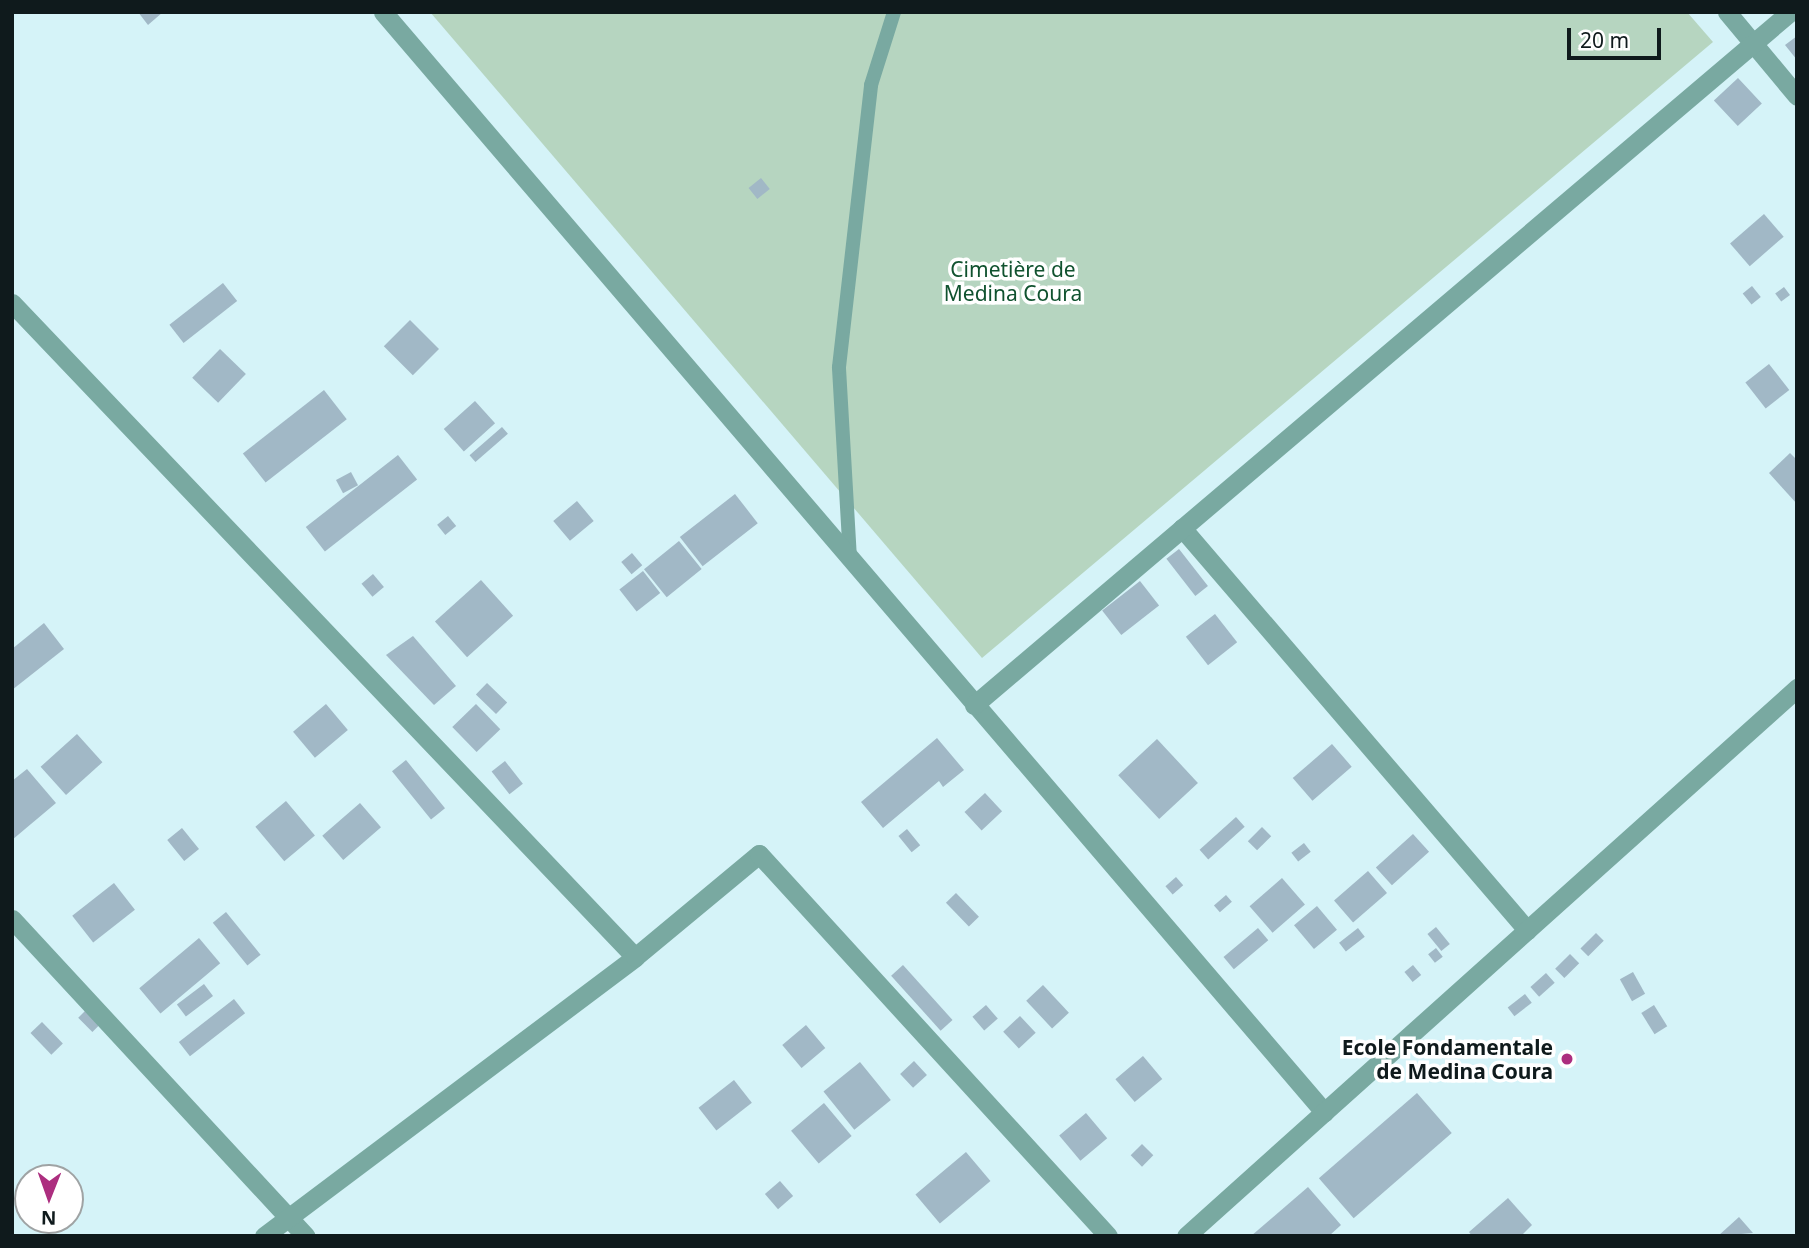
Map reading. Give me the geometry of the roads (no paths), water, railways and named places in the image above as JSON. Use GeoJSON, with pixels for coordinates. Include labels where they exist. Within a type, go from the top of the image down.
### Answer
{"type":"FeatureCollection","features":[{"type":"Feature","properties":{"kind":"street"},"geometry":{"type":"LineString","coordinates":[[383,12],[1324,1112]]}},
{"type":"Feature","properties":{"kind":"street"},"geometry":{"type":"LineString","coordinates":[[1727,12],[1797,96]]}},
{"type":"Feature","properties":{"kind":"street"},"geometry":{"type":"LineString","coordinates":[[974,705],[1790,12]]}},
{"type":"Feature","properties":{"kind":"street"},"geometry":{"type":"LineString","coordinates":[[12,303],[635,957]]}},
{"type":"Feature","properties":{"kind":"street"},"geometry":{"type":"LineString","coordinates":[[1182,528],[1527,930]]}},
{"type":"Feature","properties":{"kind":"street"},"geometry":{"type":"LineString","coordinates":[[1186,1236],[1797,688]]}},
{"type":"Feature","properties":{"kind":"street"},"geometry":{"type":"LineString","coordinates":[[264,1236],[291,1220],[635,957],[759,854],[1108,1236]]}},
{"type":"Feature","properties":{"kind":"street"},"geometry":{"type":"LineString","coordinates":[[12,919],[306,1236]]}},
{"type":"Feature","properties":{"kind":"lane"},"geometry":{"type":"LineString","coordinates":[[850,560],[839,367],[871,85],[894,12]]}},
{"type":"Feature","properties":{"kind":"place","name":"Ecole Fondamentale de Medina Coura"},"geometry":{"type":"Point","coordinates":[1567,1059]}},
{"type":"Feature","properties":{"kind":"park label","name":"Cimetière de Medina Coura"},"geometry":{"type":"Point","coordinates":[1013,281]}}]}
